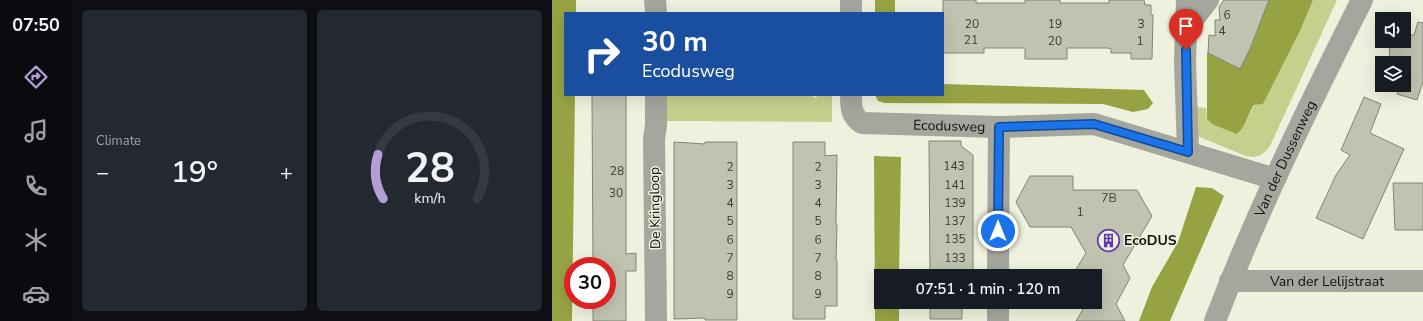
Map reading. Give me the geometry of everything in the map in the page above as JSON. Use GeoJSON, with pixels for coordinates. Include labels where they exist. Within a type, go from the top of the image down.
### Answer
{"type":"FeatureCollection","features":[{"type":"Feature","properties":{"kind":"street"},"geometry":{"type":"LineString","coordinates":[[656,0],[656,12]]}},
{"type":"Feature","properties":{"kind":"street"},"geometry":{"type":"LineString","coordinates":[[851,12],[852,0]]}},
{"type":"Feature","properties":{"kind":"street"},"geometry":{"type":"LineString","coordinates":[[1187,0],[1185,62],[1188,152]]}},
{"type":"Feature","properties":{"kind":"street"},"geometry":{"type":"LineString","coordinates":[[1187,27],[1208,0]]}},
{"type":"Feature","properties":{"kind":"street","name":"Van der Dussenweg"},"geometry":{"type":"LineString","coordinates":[[1215,321],[1230,281],[1313,96],[1362,0]]}},
{"type":"Feature","properties":{"kind":"street","name":"De Kringloop"},"geometry":{"type":"LineString","coordinates":[[656,96],[656,125],[654,139],[656,321]]}},
{"type":"Feature","properties":{"kind":"street","name":"Ecodusweg"},"geometry":{"type":"LineString","coordinates":[[850,96],[851,107],[856,119],[862,123],[999,127],[1094,124],[1275,179]]}},
{"type":"Feature","properties":{"kind":"street"},"geometry":{"type":"LineString","coordinates":[[998,269],[999,127]]}},
{"type":"Feature","properties":{"kind":"street","name":"Van der Lelijstraat"},"geometry":{"type":"LineString","coordinates":[[1230,281],[1423,281]]}},
{"type":"Feature","properties":{"kind":"street"},"geometry":{"type":"LineString","coordinates":[[998,309],[998,321]]}},
{"type":"Feature","properties":{"kind":"shaded area"},"geometry":{"type":"Polygon","coordinates":[[[552,0],[576,0],[576,12],[564,12],[564,96],[575,96],[573,257],[564,257],[564,309],[572,309],[572,321],[552,321],[552,0]]]}},
{"type":"Feature","properties":{"kind":"shaded area"},"geometry":{"type":"Polygon","coordinates":[[[875,0],[895,0],[895,12],[875,12],[875,0]]]}},
{"type":"Feature","properties":{"kind":"shaded area"},"geometry":{"type":"Polygon","coordinates":[[[1263,0],[1313,0],[1300,31],[1263,104],[1254,105],[1242,129],[1236,134],[1212,124],[1207,119],[1207,53],[1238,65],[1263,0]]]}},
{"type":"Feature","properties":{"kind":"shaded area"},"geometry":{"type":"Polygon","coordinates":[[[1313,0],[1337,0],[1270,146],[1260,156],[1246,156],[1197,136],[1196,107],[1206,108],[1207,119],[1212,124],[1236,134],[1242,129],[1255,105],[1263,104],[1300,31],[1313,0]]]}},
{"type":"Feature","properties":{"kind":"shaded area"},"geometry":{"type":"Polygon","coordinates":[[[944,84],[1144,90],[1153,103],[1148,109],[1133,112],[1103,104],[885,103],[878,101],[876,96],[944,96],[944,84]]]}},
{"type":"Feature","properties":{"kind":"shaded area"},"geometry":{"type":"Polygon","coordinates":[[[665,96],[812,96],[816,98],[817,96],[832,96],[832,122],[665,121],[665,96]]]}},
{"type":"Feature","properties":{"kind":"shaded area"},"geometry":{"type":"Polygon","coordinates":[[[874,156],[901,157],[899,269],[875,269],[874,156]]]}},
{"type":"Feature","properties":{"kind":"shaded area"},"geometry":{"type":"Polygon","coordinates":[[[1196,187],[1212,188],[1224,196],[1170,321],[1139,321],[1152,287],[1178,242],[1196,187]]]}},
{"type":"Feature","properties":{"kind":"shaded area"},"geometry":{"type":"Polygon","coordinates":[[[875,309],[899,309],[899,321],[875,321],[875,309]]]}},
{"type":"Feature","properties":{"kind":"building"},"geometry":{"type":"Polygon","coordinates":[[[943,0],[976,0],[976,3],[1025,3],[1025,0],[1060,0],[1060,3],[1109,3],[1109,0],[1144,0],[1145,5],[1151,5],[1151,14],[1153,15],[1152,59],[1131,59],[1131,53],[1111,53],[1111,49],[1108,48],[1067,48],[1067,59],[1025,59],[1025,48],[984,48],[984,53],[944,53],[943,0]]]}},
{"type":"Feature","properties":{"kind":"building"},"geometry":{"type":"Polygon","coordinates":[[[1224,0],[1269,0],[1250,49],[1240,69],[1208,53],[1209,35],[1215,36],[1215,20],[1220,20],[1219,7],[1224,0]]]}},
{"type":"Feature","properties":{"kind":"building"},"geometry":{"type":"Polygon","coordinates":[[[1418,22],[1423,23],[1423,82],[1417,100],[1397,94],[1398,92],[1411,92],[1411,56],[1390,56],[1389,48],[1411,48],[1411,35],[1414,35],[1418,22]]]}},
{"type":"Feature","properties":{"kind":"building"},"geometry":{"type":"Polygon","coordinates":[[[592,96],[626,96],[626,254],[636,253],[636,271],[626,271],[626,321],[593,321],[593,309],[616,309],[616,257],[593,257],[592,96]]]}},
{"type":"Feature","properties":{"kind":"building"},"geometry":{"type":"Polygon","coordinates":[[[1364,97],[1381,104],[1370,133],[1404,149],[1363,239],[1316,218],[1336,175],[1350,155],[1341,150],[1364,97]]]}},
{"type":"Feature","properties":{"kind":"building"},"geometry":{"type":"Polygon","coordinates":[[[929,141],[961,141],[961,146],[973,155],[973,269],[930,269],[929,141]]]}},
{"type":"Feature","properties":{"kind":"building"},"geometry":{"type":"Polygon","coordinates":[[[674,142],[705,144],[705,142],[737,142],[737,320],[705,320],[705,318],[674,319],[674,142]]]}},
{"type":"Feature","properties":{"kind":"building"},"geometry":{"type":"Polygon","coordinates":[[[793,142],[825,142],[825,156],[837,155],[837,306],[825,306],[825,319],[793,319],[793,142]]]}},
{"type":"Feature","properties":{"kind":"building","name":"EcoDUS"},"geometry":{"type":"Polygon","coordinates":[[[1030,176],[1073,176],[1073,190],[1137,190],[1152,216],[1123,265],[1130,278],[1116,304],[1125,321],[1076,321],[1083,309],[1102,309],[1102,269],[1076,269],[1086,253],[1071,227],[1030,227],[1016,202],[1030,176]]]}},
{"type":"Feature","properties":{"kind":"building"},"geometry":{"type":"Polygon","coordinates":[[[1393,183],[1423,183],[1423,230],[1395,230],[1393,183]]]}},
{"type":"Feature","properties":{"kind":"building"},"geometry":{"type":"Polygon","coordinates":[[[930,309],[962,309],[962,319],[930,319],[930,309]]]}},
{"type":"Feature","properties":{"kind":"place","name":"EcoDUS"},"geometry":{"type":"Point","coordinates":[1108,240]}},
{"type":"Feature","properties":{"kind":"route"},"geometry":{"type":"LineString","coordinates":[[998,231],[999,127],[1094,124],[1188,152],[1185,62],[1186,50]]}}]}
